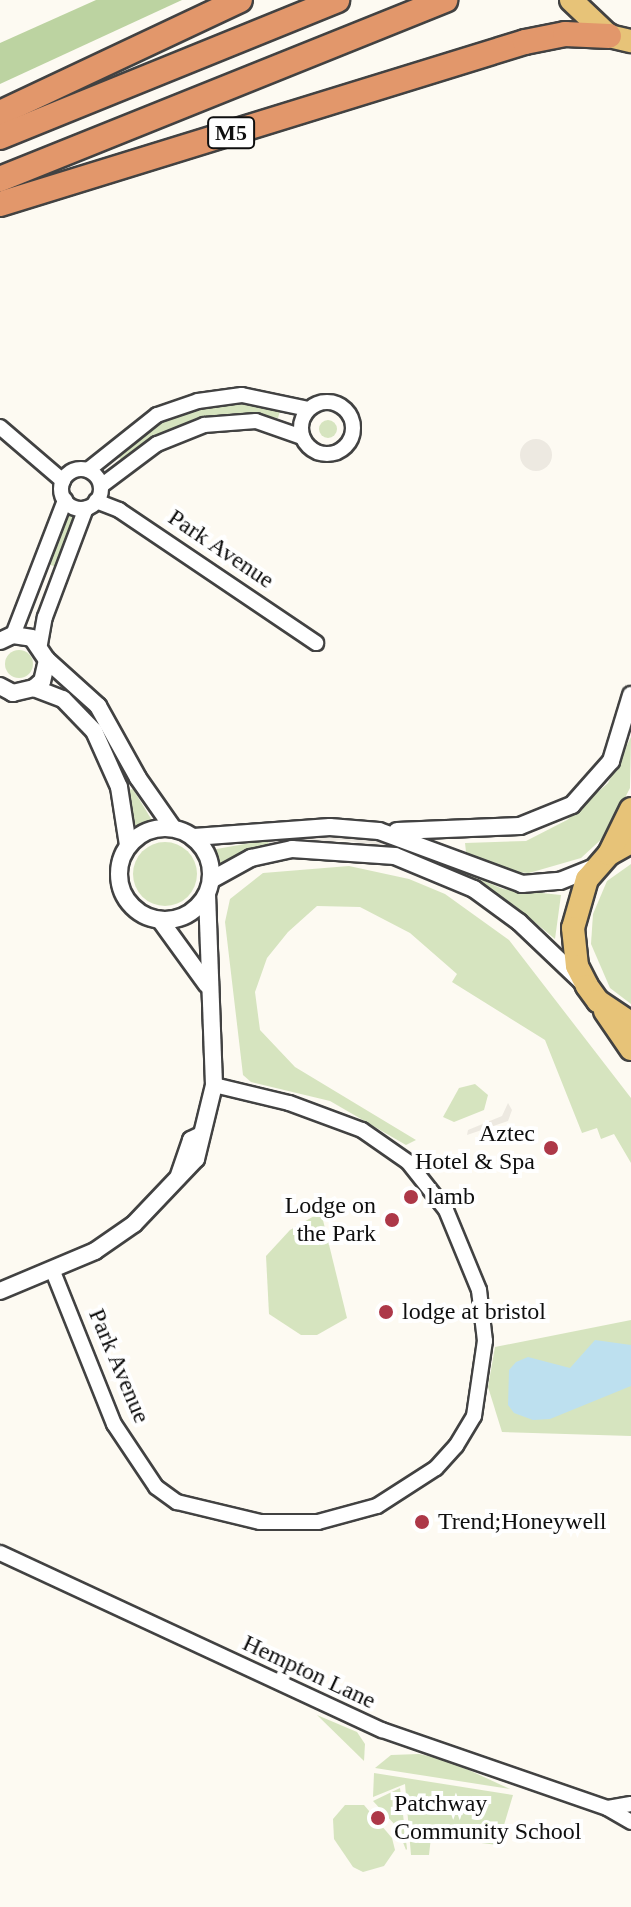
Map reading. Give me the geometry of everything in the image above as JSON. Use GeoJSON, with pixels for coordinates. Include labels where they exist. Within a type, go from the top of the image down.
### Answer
{"type":"FeatureCollection","features":[{"type":"Feature","properties":{"kind":"highway"},"geometry":{"type":"LineString","coordinates":[[0,113],[240,0]]}},
{"type":"Feature","properties":{"kind":"highway"},"geometry":{"type":"LineString","coordinates":[[0,137],[337,0]]}},
{"type":"Feature","properties":{"kind":"highway","name":"M5"},"geometry":{"type":"LineString","coordinates":[[0,179],[445,0]]}},
{"type":"Feature","properties":{"kind":"highway","name":"M5"},"geometry":{"type":"LineString","coordinates":[[0,204],[525,42],[565,34],[623,42]]}},
{"type":"Feature","properties":{"kind":"main road"},"geometry":{"type":"LineString","coordinates":[[571,0],[623,42]]}},
{"type":"Feature","properties":{"kind":"main road"},"geometry":{"type":"LineString","coordinates":[[631,809],[604,859],[580,892],[573,928],[577,966],[592,994],[631,1049]]}},
{"type":"Feature","properties":{"kind":"main road"},"geometry":{"type":"LineString","coordinates":[[604,859],[631,842]]}},
{"type":"Feature","properties":{"kind":"main road"},"geometry":{"type":"LineString","coordinates":[[592,994],[631,1023]]}},
{"type":"Feature","properties":{"kind":"street"},"geometry":{"type":"LineString","coordinates":[[34,688],[47,671],[45,617],[101,486],[125,473],[157,444],[204,425],[256,421],[302,437],[312,450],[328,455],[344,449],[353,433],[350,416],[337,404],[320,403],[308,409],[242,395],[198,401],[157,415],[88,470],[70,472],[63,481]]}},
{"type":"Feature","properties":{"kind":"street"},"geometry":{"type":"LineString","coordinates":[[302,437],[308,409]]}},
{"type":"Feature","properties":{"kind":"street"},"geometry":{"type":"LineString","coordinates":[[0,427],[63,481],[65,500],[7,638],[44,652],[98,706],[173,828]]}},
{"type":"Feature","properties":{"kind":"street"},"geometry":{"type":"LineString","coordinates":[[88,470],[101,486]]}},
{"type":"Feature","properties":{"kind":"street"},"geometry":{"type":"LineString","coordinates":[[65,500],[91,504]]}},
{"type":"Feature","properties":{"kind":"street","name":"Park Avenue"},"geometry":{"type":"LineString","coordinates":[[91,504],[144,525],[316,643]]}},
{"type":"Feature","properties":{"kind":"street"},"geometry":{"type":"LineString","coordinates":[[0,686],[13,693],[34,688],[63,699],[94,731],[119,787],[128,845],[118,878],[124,897],[146,916],[160,920],[195,910],[209,887],[251,858],[292,849],[395,856],[474,889],[519,922],[592,994]]}},
{"type":"Feature","properties":{"kind":"street"},"geometry":{"type":"LineString","coordinates":[[194,837],[330,827],[379,831],[520,826],[560,811],[586,794],[611,761],[631,695]]}},
{"type":"Feature","properties":{"kind":"street"},"geometry":{"type":"LineString","coordinates":[[0,1291],[95,1251],[134,1224],[179,1175],[189,1171],[203,1145],[201,1135],[214,1085],[207,985],[209,887],[205,849],[194,837],[173,828],[140,834],[128,845]]}},
{"type":"Feature","properties":{"kind":"street"},"geometry":{"type":"LineString","coordinates":[[379,831],[522,884],[560,881],[604,859]]}},
{"type":"Feature","properties":{"kind":"street"},"geometry":{"type":"LineString","coordinates":[[160,920],[207,985]]}},
{"type":"Feature","properties":{"kind":"street","name":"Park Avenue"},"geometry":{"type":"LineString","coordinates":[[52,1269],[114,1424],[156,1487],[177,1502],[271,1523],[356,1514],[407,1489],[456,1446],[474,1416],[485,1341],[479,1290],[446,1210],[408,1162],[362,1130],[289,1103],[214,1085]]}},
{"type":"Feature","properties":{"kind":"street","name":"Hempton Lane"},"geometry":{"type":"LineString","coordinates":[[0,1553],[382,1730],[607,1808],[631,1822]]}},
{"type":"Feature","properties":{"kind":"street","name":"Hempton Lane"},"geometry":{"type":"LineString","coordinates":[[607,1808],[631,1804]]}},
{"type":"Feature","properties":{"kind":"green space"},"geometry":{"type":"Polygon","coordinates":[[[96,0],[182,0],[0,84],[0,43],[96,0]]]}},
{"type":"Feature","properties":{"kind":"green space"},"geometry":{"type":"Polygon","coordinates":[[[244,404],[281,408],[278,418],[237,413],[194,419],[154,438],[124,462],[116,455],[163,420],[200,408],[244,404]]]}},
{"type":"Feature","properties":{"kind":"green space"},"geometry":{"type":"Polygon","coordinates":[[[324,420],[332,420],[337,429],[335,436],[324,438],[319,433],[319,425],[324,420]]]}},
{"type":"Feature","properties":{"kind":"green space"},"geometry":{"type":"Polygon","coordinates":[[[68,513],[81,517],[56,567],[48,564],[68,513]]]}},
{"type":"Feature","properties":{"kind":"green space"},"geometry":{"type":"Polygon","coordinates":[[[19,650],[29,654],[33,664],[29,674],[19,678],[9,674],[5,664],[9,654],[19,650]]]}},
{"type":"Feature","properties":{"kind":"green space"},"geometry":{"type":"Polygon","coordinates":[[[631,737],[630,788],[606,835],[581,858],[529,873],[513,872],[466,852],[465,843],[526,841],[567,820],[608,783],[631,737]]]}},
{"type":"Feature","properties":{"kind":"green space"},"geometry":{"type":"Polygon","coordinates":[[[133,789],[153,822],[136,829],[129,790],[133,789]]]}},
{"type":"Feature","properties":{"kind":"green space"},"geometry":{"type":"Polygon","coordinates":[[[268,840],[269,845],[217,865],[211,850],[268,840]]]}},
{"type":"Feature","properties":{"kind":"green space"},"geometry":{"type":"Polygon","coordinates":[[[159,842],[171,842],[188,851],[195,862],[195,886],[188,897],[171,906],[159,906],[147,901],[138,892],[133,880],[133,868],[138,856],[147,847],[159,842]]]}},
{"type":"Feature","properties":{"kind":"green space"},"geometry":{"type":"Polygon","coordinates":[[[425,856],[503,889],[561,895],[555,939],[514,905],[425,856]]]}},
{"type":"Feature","properties":{"kind":"green space"},"geometry":{"type":"Polygon","coordinates":[[[631,864],[631,1004],[610,988],[591,944],[593,914],[607,881],[631,864]]]}},
{"type":"Feature","properties":{"kind":"green space"},"geometry":{"type":"Polygon","coordinates":[[[349,866],[409,879],[445,894],[509,940],[631,1098],[631,1163],[614,1134],[601,1139],[597,1128],[582,1133],[545,1040],[452,982],[457,974],[410,933],[360,907],[317,906],[288,932],[267,958],[255,992],[260,1030],[295,1067],[416,1140],[406,1145],[330,1101],[251,1082],[243,1075],[225,922],[230,899],[263,873],[349,866]]]}},
{"type":"Feature","properties":{"kind":"green space"},"geometry":{"type":"Polygon","coordinates":[[[475,1084],[488,1095],[484,1110],[454,1122],[443,1117],[459,1088],[475,1084]]]}},
{"type":"Feature","properties":{"kind":"green space"},"geometry":{"type":"Polygon","coordinates":[[[321,1212],[347,1318],[317,1335],[301,1335],[269,1314],[266,1256],[290,1230],[321,1212]]]}},
{"type":"Feature","properties":{"kind":"green space"},"geometry":{"type":"Polygon","coordinates":[[[631,1320],[631,1436],[502,1432],[488,1387],[495,1347],[631,1320]]]}},
{"type":"Feature","properties":{"kind":"green space"},"geometry":{"type":"Polygon","coordinates":[[[317,1715],[357,1732],[365,1744],[364,1761],[317,1715]]]}},
{"type":"Feature","properties":{"kind":"green space"},"geometry":{"type":"Polygon","coordinates":[[[419,1754],[447,1760],[510,1789],[375,1768],[391,1755],[419,1754]]]}},
{"type":"Feature","properties":{"kind":"green space"},"geometry":{"type":"Polygon","coordinates":[[[374,1773],[513,1795],[498,1845],[431,1837],[429,1855],[411,1855],[405,1784],[373,1797],[374,1773]]]}},
{"type":"Feature","properties":{"kind":"green space"},"geometry":{"type":"Polygon","coordinates":[[[400,1788],[406,1850],[397,1827],[373,1801],[400,1788]]]}},
{"type":"Feature","properties":{"kind":"green space"},"geometry":{"type":"Polygon","coordinates":[[[345,1805],[364,1805],[392,1838],[395,1850],[384,1866],[363,1872],[353,1867],[334,1839],[333,1819],[345,1805]]]}},
{"type":"Feature","properties":{"kind":"shaded area"},"geometry":{"type":"Polygon","coordinates":[[[536,439],[547,444],[552,455],[547,466],[536,471],[525,466],[520,455],[525,444],[536,439]]]}},
{"type":"Feature","properties":{"kind":"shaded area"},"geometry":{"type":"Polygon","coordinates":[[[320,835],[381,841],[424,856],[344,840],[269,845],[268,840],[320,835]]]}},
{"type":"Feature","properties":{"kind":"shaded area"},"geometry":{"type":"Polygon","coordinates":[[[508,1103],[512,1110],[508,1121],[467,1135],[468,1130],[502,1116],[508,1103]]]}},
{"type":"Feature","properties":{"kind":"water"},"geometry":{"type":"Polygon","coordinates":[[[595,1340],[631,1345],[631,1386],[550,1419],[533,1420],[514,1413],[508,1405],[509,1370],[516,1362],[528,1357],[570,1368],[595,1340]]]}},
{"type":"Feature","properties":{"kind":"place","name":"Aztec Hotel & Spa"},"geometry":{"type":"Point","coordinates":[551,1148]}},
{"type":"Feature","properties":{"kind":"place","name":"lamb"},"geometry":{"type":"Point","coordinates":[411,1197]}},
{"type":"Feature","properties":{"kind":"place","name":"Lodge on the Park"},"geometry":{"type":"Point","coordinates":[392,1220]}},
{"type":"Feature","properties":{"kind":"place","name":"lodge at bristol"},"geometry":{"type":"Point","coordinates":[386,1312]}},
{"type":"Feature","properties":{"kind":"place","name":"Trend;Honeywell"},"geometry":{"type":"Point","coordinates":[422,1522]}},
{"type":"Feature","properties":{"kind":"place","name":"Patchway Community School"},"geometry":{"type":"Point","coordinates":[378,1818]}}]}
